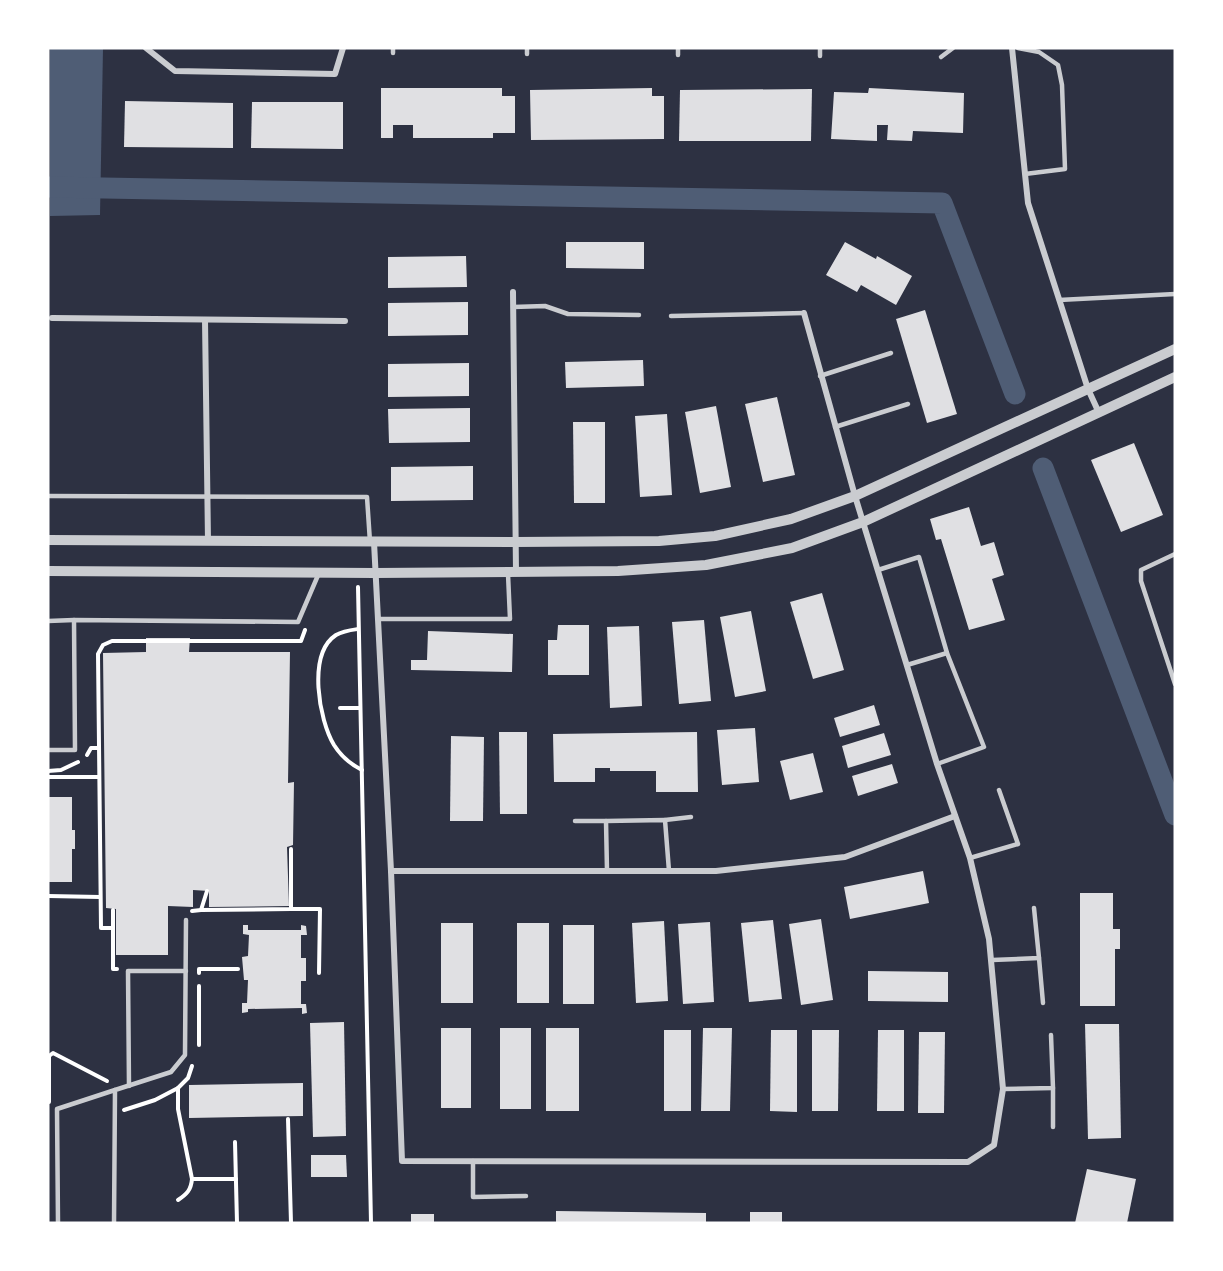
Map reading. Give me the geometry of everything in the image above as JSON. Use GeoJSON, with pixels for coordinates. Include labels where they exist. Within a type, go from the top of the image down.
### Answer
{"type":"FeatureCollection","features":[{"type":"Feature","properties":{"kind":"street"},"geometry":{"type":"LineString","coordinates":[[146,48],[175,71],[335,74],[343,48]]}},
{"type":"Feature","properties":{"kind":"street"},"geometry":{"type":"LineString","coordinates":[[1012,48],[1028,204],[1088,389],[1099,413]]}},
{"type":"Feature","properties":{"kind":"street"},"geometry":{"type":"LineString","coordinates":[[512,572],[515,542],[513,292]]}},
{"type":"Feature","properties":{"kind":"street"},"geometry":{"type":"LineString","coordinates":[[372,542],[391,871],[402,1161],[968,1162],[994,1145],[1003,1089],[989,939],[970,858],[937,764],[855,496],[804,313]]}},
{"type":"Feature","properties":{"kind":"street"},"geometry":{"type":"LineString","coordinates":[[52,318],[345,321]]}},
{"type":"Feature","properties":{"kind":"street"},"geometry":{"type":"LineString","coordinates":[[205,320],[208,541]]}},
{"type":"Feature","properties":{"kind":"street"},"geometry":{"type":"LineString","coordinates":[[48,540],[515,542],[659,540],[715,536],[791,519],[855,496],[1175,349]]}},
{"type":"Feature","properties":{"kind":"street"},"geometry":{"type":"LineString","coordinates":[[48,571],[512,572],[618,571],[706,565],[792,548],[864,522],[1175,377]]}},
{"type":"Feature","properties":{"kind":"street"},"geometry":{"type":"LineString","coordinates":[[391,871],[716,871],[845,857],[955,816]]}},
{"type":"Feature","properties":{"kind":"lane"},"geometry":{"type":"LineString","coordinates":[[678,48],[678,55]]}},
{"type":"Feature","properties":{"kind":"lane"},"geometry":{"type":"LineString","coordinates":[[820,48],[820,56]]}},
{"type":"Feature","properties":{"kind":"lane"},"geometry":{"type":"LineString","coordinates":[[941,57],[953,48]]}},
{"type":"Feature","properties":{"kind":"lane"},"geometry":{"type":"LineString","coordinates":[[1018,48],[1040,52],[1058,65],[1062,85],[1065,169],[1025,174]]}},
{"type":"Feature","properties":{"kind":"lane"},"geometry":{"type":"LineString","coordinates":[[1059,300],[1175,294]]}},
{"type":"Feature","properties":{"kind":"lane"},"geometry":{"type":"LineString","coordinates":[[513,307],[545,306],[568,314],[639,315]]}},
{"type":"Feature","properties":{"kind":"lane"},"geometry":{"type":"LineString","coordinates":[[672,316],[804,313]]}},
{"type":"Feature","properties":{"kind":"lane"},"geometry":{"type":"LineString","coordinates":[[820,376],[891,353]]}},
{"type":"Feature","properties":{"kind":"lane"},"geometry":{"type":"LineString","coordinates":[[835,427],[908,404]]}},
{"type":"Feature","properties":{"kind":"lane"},"geometry":{"type":"LineString","coordinates":[[48,496],[367,497],[372,542]]}},
{"type":"Feature","properties":{"kind":"lane"},"geometry":{"type":"LineString","coordinates":[[1175,554],[1141,570],[1141,581],[1175,684]]}},
{"type":"Feature","properties":{"kind":"lane"},"geometry":{"type":"LineString","coordinates":[[878,570],[919,557],[947,653],[984,747],[937,764]]}},
{"type":"Feature","properties":{"kind":"lane"},"geometry":{"type":"LineString","coordinates":[[378,619],[510,619],[512,572]]}},
{"type":"Feature","properties":{"kind":"lane"},"geometry":{"type":"LineString","coordinates":[[48,621],[298,622],[319,573]]}},
{"type":"Feature","properties":{"kind":"lane"},"geometry":{"type":"LineString","coordinates":[[48,750],[75,750],[74,620]]}},
{"type":"Feature","properties":{"kind":"lane"},"geometry":{"type":"LineString","coordinates":[[907,665],[947,653]]}},
{"type":"Feature","properties":{"kind":"lane"},"geometry":{"type":"LineString","coordinates":[[970,858],[1018,844],[999,789]]}},
{"type":"Feature","properties":{"kind":"lane"},"geometry":{"type":"LineString","coordinates":[[575,821],[664,820],[691,817]]}},
{"type":"Feature","properties":{"kind":"lane"},"geometry":{"type":"LineString","coordinates":[[664,820],[669,871]]}},
{"type":"Feature","properties":{"kind":"lane"},"geometry":{"type":"LineString","coordinates":[[606,821],[608,871]]}},
{"type":"Feature","properties":{"kind":"lane"},"geometry":{"type":"LineString","coordinates":[[1034,908],[1043,1003]]}},
{"type":"Feature","properties":{"kind":"lane"},"geometry":{"type":"LineString","coordinates":[[58,1223],[57,1109],[171,1072],[185,1055],[186,920]]}},
{"type":"Feature","properties":{"kind":"lane"},"geometry":{"type":"LineString","coordinates":[[992,960],[1039,958]]}},
{"type":"Feature","properties":{"kind":"lane"},"geometry":{"type":"LineString","coordinates":[[129,1086],[128,971],[186,971]]}},
{"type":"Feature","properties":{"kind":"lane"},"geometry":{"type":"LineString","coordinates":[[1051,1035],[1053,1126]]}},
{"type":"Feature","properties":{"kind":"lane"},"geometry":{"type":"LineString","coordinates":[[1003,1089],[1053,1088]]}},
{"type":"Feature","properties":{"kind":"lane"},"geometry":{"type":"LineString","coordinates":[[114,1223],[115,1090]]}},
{"type":"Feature","properties":{"kind":"lane"},"geometry":{"type":"LineString","coordinates":[[473,1161],[473,1197],[526,1196]]}},
{"type":"Feature","properties":{"kind":"path"},"geometry":{"type":"LineString","coordinates":[[357,573],[371,1223]]}},
{"type":"Feature","properties":{"kind":"path"},"geometry":{"type":"LineString","coordinates":[[358,628],[336,635],[328,643],[322,656],[319,672],[322,719],[334,745],[342,756],[362,770]]}},
{"type":"Feature","properties":{"kind":"path"},"geometry":{"type":"LineString","coordinates":[[112,641],[103,645],[98,654],[101,928],[113,928]]}},
{"type":"Feature","properties":{"kind":"path"},"geometry":{"type":"LineString","coordinates":[[340,708],[360,708]]}},
{"type":"Feature","properties":{"kind":"path"},"geometry":{"type":"LineString","coordinates":[[91,748],[99,748]]}},
{"type":"Feature","properties":{"kind":"path"},"geometry":{"type":"LineString","coordinates":[[48,777],[99,777]]}},
{"type":"Feature","properties":{"kind":"path"},"geometry":{"type":"LineString","coordinates":[[291,849],[291,909]]}},
{"type":"Feature","properties":{"kind":"path"},"geometry":{"type":"LineString","coordinates":[[48,896],[100,897]]}},
{"type":"Feature","properties":{"kind":"path"},"geometry":{"type":"LineString","coordinates":[[201,910],[320,909],[319,973]]}},
{"type":"Feature","properties":{"kind":"path"},"geometry":{"type":"LineString","coordinates":[[113,910],[113,969],[128,971]]}},
{"type":"Feature","properties":{"kind":"path"},"geometry":{"type":"LineString","coordinates":[[122,1111],[166,1095],[178,1088]]}},
{"type":"Feature","properties":{"kind":"path"},"geometry":{"type":"LineString","coordinates":[[288,1119],[291,1223]]}},
{"type":"Feature","properties":{"kind":"path"},"geometry":{"type":"LineString","coordinates":[[235,1142],[237,1223]]}},
{"type":"Feature","properties":{"kind":"path"},"geometry":{"type":"LineString","coordinates":[[178,1200],[187,1194],[192,1179],[236,1179]]}},
{"type":"Feature","properties":{"kind":"water"},"geometry":{"type":"Polygon","coordinates":[[[50,48],[103,48],[100,215],[50,216],[50,48]]]}},
{"type":"Feature","properties":{"kind":"building"},"geometry":{"type":"Polygon","coordinates":[[[381,88],[502,88],[502,96],[515,96],[515,133],[493,133],[493,138],[413,138],[413,125],[393,125],[393,138],[381,138],[381,88]]]}},
{"type":"Feature","properties":{"kind":"building"},"geometry":{"type":"Polygon","coordinates":[[[652,88],[652,96],[664,96],[664,139],[531,140],[530,90],[652,88]]]}},
{"type":"Feature","properties":{"kind":"building"},"geometry":{"type":"Polygon","coordinates":[[[869,88],[964,93],[963,133],[913,131],[912,141],[887,140],[888,125],[877,125],[877,141],[831,139],[834,92],[868,93],[869,88]]]}},
{"type":"Feature","properties":{"kind":"building"},"geometry":{"type":"Polygon","coordinates":[[[812,89],[811,141],[679,141],[680,90],[812,89]]]}},
{"type":"Feature","properties":{"kind":"building"},"geometry":{"type":"Polygon","coordinates":[[[125,101],[233,103],[233,148],[124,147],[125,101]]]}},
{"type":"Feature","properties":{"kind":"building"},"geometry":{"type":"Polygon","coordinates":[[[252,102],[343,102],[343,149],[251,148],[252,102]]]}},
{"type":"Feature","properties":{"kind":"building"},"geometry":{"type":"Polygon","coordinates":[[[566,242],[644,242],[644,269],[566,268],[566,242]]]}},
{"type":"Feature","properties":{"kind":"building"},"geometry":{"type":"Polygon","coordinates":[[[845,242],[876,259],[877,256],[912,276],[896,305],[861,285],[857,292],[826,275],[845,242]]]}},
{"type":"Feature","properties":{"kind":"building"},"geometry":{"type":"Polygon","coordinates":[[[466,256],[467,287],[388,288],[388,257],[466,256]]]}},
{"type":"Feature","properties":{"kind":"building"},"geometry":{"type":"Polygon","coordinates":[[[468,302],[468,335],[388,336],[388,303],[468,302]]]}},
{"type":"Feature","properties":{"kind":"building"},"geometry":{"type":"Polygon","coordinates":[[[925,310],[957,414],[927,423],[896,319],[925,310]]]}},
{"type":"Feature","properties":{"kind":"building"},"geometry":{"type":"Polygon","coordinates":[[[643,360],[644,386],[566,388],[565,362],[643,360]]]}},
{"type":"Feature","properties":{"kind":"building"},"geometry":{"type":"Polygon","coordinates":[[[469,363],[469,396],[388,397],[388,364],[469,363]]]}},
{"type":"Feature","properties":{"kind":"building"},"geometry":{"type":"Polygon","coordinates":[[[777,397],[795,475],[763,482],[745,404],[777,397]]]}},
{"type":"Feature","properties":{"kind":"building"},"geometry":{"type":"Polygon","coordinates":[[[716,406],[731,487],[700,493],[685,412],[716,406]]]}},
{"type":"Feature","properties":{"kind":"building"},"geometry":{"type":"Polygon","coordinates":[[[470,408],[470,442],[389,443],[388,409],[470,408]]]}},
{"type":"Feature","properties":{"kind":"building"},"geometry":{"type":"Polygon","coordinates":[[[667,414],[672,495],[640,497],[635,416],[667,414]]]}},
{"type":"Feature","properties":{"kind":"building"},"geometry":{"type":"Polygon","coordinates":[[[573,422],[605,422],[605,503],[574,503],[573,422]]]}},
{"type":"Feature","properties":{"kind":"building"},"geometry":{"type":"Polygon","coordinates":[[[1134,443],[1163,515],[1121,532],[1091,460],[1134,443]]]}},
{"type":"Feature","properties":{"kind":"building"},"geometry":{"type":"Polygon","coordinates":[[[473,466],[473,500],[391,501],[391,467],[473,466]]]}},
{"type":"Feature","properties":{"kind":"building"},"geometry":{"type":"Polygon","coordinates":[[[969,507],[981,546],[994,542],[1004,575],[992,579],[1005,620],[969,630],[941,539],[936,540],[930,519],[969,507]]]}},
{"type":"Feature","properties":{"kind":"building"},"geometry":{"type":"Polygon","coordinates":[[[822,593],[844,670],[813,679],[790,602],[822,593]]]}},
{"type":"Feature","properties":{"kind":"building"},"geometry":{"type":"Polygon","coordinates":[[[751,611],[766,691],[735,697],[720,617],[751,611]]]}},
{"type":"Feature","properties":{"kind":"building"},"geometry":{"type":"Polygon","coordinates":[[[704,620],[711,701],[679,704],[672,622],[704,620]]]}},
{"type":"Feature","properties":{"kind":"building"},"geometry":{"type":"Polygon","coordinates":[[[558,625],[589,625],[589,675],[548,675],[548,640],[557,640],[558,625]]]}},
{"type":"Feature","properties":{"kind":"building"},"geometry":{"type":"Polygon","coordinates":[[[639,626],[642,706],[610,708],[607,627],[639,626]]]}},
{"type":"Feature","properties":{"kind":"building"},"geometry":{"type":"Polygon","coordinates":[[[428,631],[513,634],[512,672],[411,670],[411,660],[427,660],[428,631]]]}},
{"type":"Feature","properties":{"kind":"building"},"geometry":{"type":"Polygon","coordinates":[[[146,638],[190,638],[189,652],[290,652],[288,783],[294,782],[293,845],[287,847],[289,906],[209,907],[209,891],[193,890],[193,907],[168,906],[168,955],[116,955],[116,909],[106,908],[103,653],[146,652],[146,638]]]}},
{"type":"Feature","properties":{"kind":"building"},"geometry":{"type":"Polygon","coordinates":[[[874,705],[880,725],[840,737],[834,718],[874,705]]]}},
{"type":"Feature","properties":{"kind":"building"},"geometry":{"type":"Polygon","coordinates":[[[755,728],[759,782],[722,785],[717,730],[755,728]]]}},
{"type":"Feature","properties":{"kind":"building"},"geometry":{"type":"Polygon","coordinates":[[[499,732],[527,732],[527,814],[500,814],[499,732]]]}},
{"type":"Feature","properties":{"kind":"building"},"geometry":{"type":"Polygon","coordinates":[[[697,732],[698,792],[656,792],[656,771],[610,771],[610,768],[595,768],[595,782],[554,782],[553,734],[697,732]]]}},
{"type":"Feature","properties":{"kind":"building"},"geometry":{"type":"Polygon","coordinates":[[[884,733],[891,755],[848,768],[842,746],[884,733]]]}},
{"type":"Feature","properties":{"kind":"building"},"geometry":{"type":"Polygon","coordinates":[[[451,736],[484,737],[483,821],[450,821],[451,736]]]}},
{"type":"Feature","properties":{"kind":"building"},"geometry":{"type":"Polygon","coordinates":[[[813,753],[823,792],[790,800],[780,761],[813,753]]]}},
{"type":"Feature","properties":{"kind":"building"},"geometry":{"type":"Polygon","coordinates":[[[892,764],[898,783],[858,796],[852,776],[892,764]]]}},
{"type":"Feature","properties":{"kind":"building"},"geometry":{"type":"Polygon","coordinates":[[[48,797],[72,797],[72,830],[75,830],[75,849],[72,849],[72,882],[48,882],[48,797]]]}},
{"type":"Feature","properties":{"kind":"building"},"geometry":{"type":"Polygon","coordinates":[[[923,871],[929,903],[850,919],[844,887],[923,871]]]}},
{"type":"Feature","properties":{"kind":"building"},"geometry":{"type":"Polygon","coordinates":[[[1080,893],[1113,893],[1113,929],[1120,929],[1120,949],[1115,949],[1115,1006],[1080,1006],[1080,893]]]}},
{"type":"Feature","properties":{"kind":"building"},"geometry":{"type":"Polygon","coordinates":[[[821,919],[833,1000],[801,1005],[789,924],[821,919]]]}},
{"type":"Feature","properties":{"kind":"building"},"geometry":{"type":"Polygon","coordinates":[[[773,920],[782,999],[749,1002],[741,923],[773,920]]]}},
{"type":"Feature","properties":{"kind":"building"},"geometry":{"type":"Polygon","coordinates":[[[664,921],[668,1001],[636,1003],[632,923],[664,921]]]}},
{"type":"Feature","properties":{"kind":"building"},"geometry":{"type":"Polygon","coordinates":[[[710,922],[714,1002],[683,1004],[678,924],[710,922]]]}},
{"type":"Feature","properties":{"kind":"building"},"geometry":{"type":"Polygon","coordinates":[[[441,923],[473,923],[473,1003],[441,1003],[441,923]]]}},
{"type":"Feature","properties":{"kind":"building"},"geometry":{"type":"Polygon","coordinates":[[[517,923],[549,923],[549,1003],[517,1003],[517,923]]]}},
{"type":"Feature","properties":{"kind":"building"},"geometry":{"type":"Polygon","coordinates":[[[243,925],[248,925],[248,930],[301,930],[301,925],[306,926],[307,935],[301,935],[301,958],[306,958],[306,981],[301,981],[301,1004],[306,1004],[307,1013],[302,1014],[302,1008],[248,1009],[248,1012],[242,1013],[242,1003],[247,1003],[248,980],[244,980],[242,957],[248,956],[249,935],[243,934],[243,925]]]}},
{"type":"Feature","properties":{"kind":"building"},"geometry":{"type":"Polygon","coordinates":[[[563,925],[594,925],[594,1004],[563,1004],[563,925]]]}},
{"type":"Feature","properties":{"kind":"building"},"geometry":{"type":"Polygon","coordinates":[[[868,971],[948,972],[948,1002],[868,1001],[868,971]]]}},
{"type":"Feature","properties":{"kind":"building"},"geometry":{"type":"Polygon","coordinates":[[[344,1022],[346,1136],[313,1137],[310,1023],[344,1022]]]}},
{"type":"Feature","properties":{"kind":"building"},"geometry":{"type":"Polygon","coordinates":[[[1085,1024],[1119,1024],[1121,1138],[1088,1139],[1085,1024]]]}},
{"type":"Feature","properties":{"kind":"building"},"geometry":{"type":"Polygon","coordinates":[[[441,1028],[471,1028],[471,1108],[441,1108],[441,1028]]]}},
{"type":"Feature","properties":{"kind":"building"},"geometry":{"type":"Polygon","coordinates":[[[500,1028],[531,1028],[531,1109],[500,1109],[500,1028]]]}},
{"type":"Feature","properties":{"kind":"building"},"geometry":{"type":"Polygon","coordinates":[[[546,1028],[579,1028],[579,1111],[546,1111],[546,1028]]]}},
{"type":"Feature","properties":{"kind":"building"},"geometry":{"type":"Polygon","coordinates":[[[703,1028],[732,1028],[730,1111],[701,1111],[703,1028]]]}},
{"type":"Feature","properties":{"kind":"building"},"geometry":{"type":"Polygon","coordinates":[[[664,1030],[691,1030],[691,1111],[664,1111],[664,1030]]]}},
{"type":"Feature","properties":{"kind":"building"},"geometry":{"type":"Polygon","coordinates":[[[771,1030],[797,1030],[797,1112],[770,1111],[771,1030]]]}},
{"type":"Feature","properties":{"kind":"building"},"geometry":{"type":"Polygon","coordinates":[[[812,1030],[839,1030],[838,1111],[812,1111],[812,1030]]]}},
{"type":"Feature","properties":{"kind":"building"},"geometry":{"type":"Polygon","coordinates":[[[878,1030],[904,1030],[904,1111],[877,1111],[878,1030]]]}},
{"type":"Feature","properties":{"kind":"building"},"geometry":{"type":"Polygon","coordinates":[[[919,1032],[945,1032],[944,1113],[918,1113],[919,1032]]]}},
{"type":"Feature","properties":{"kind":"building"},"geometry":{"type":"Polygon","coordinates":[[[303,1083],[303,1116],[189,1118],[189,1085],[303,1083]]]}},
{"type":"Feature","properties":{"kind":"building"},"geometry":{"type":"Polygon","coordinates":[[[311,1155],[346,1155],[347,1177],[311,1177],[311,1155]]]}},
{"type":"Feature","properties":{"kind":"building"},"geometry":{"type":"Polygon","coordinates":[[[1087,1169],[1136,1179],[1127,1223],[1075,1223],[1087,1169]]]}},
{"type":"Feature","properties":{"kind":"building"},"geometry":{"type":"Polygon","coordinates":[[[556,1211],[706,1213],[706,1223],[556,1223],[556,1211]]]}},
{"type":"Feature","properties":{"kind":"building"},"geometry":{"type":"Polygon","coordinates":[[[750,1212],[782,1212],[782,1223],[750,1223],[750,1212]]]}},
{"type":"Feature","properties":{"kind":"building"},"geometry":{"type":"Polygon","coordinates":[[[411,1214],[434,1214],[434,1223],[411,1223],[411,1214]]]}},
{"type":"Feature","properties":{"kind":"waterway"},"geometry":{"type":"LineString","coordinates":[[48,187],[942,203],[1015,394]]}},
{"type":"Feature","properties":{"kind":"waterway"},"geometry":{"type":"LineString","coordinates":[[1043,468],[1175,815]]}}]}
